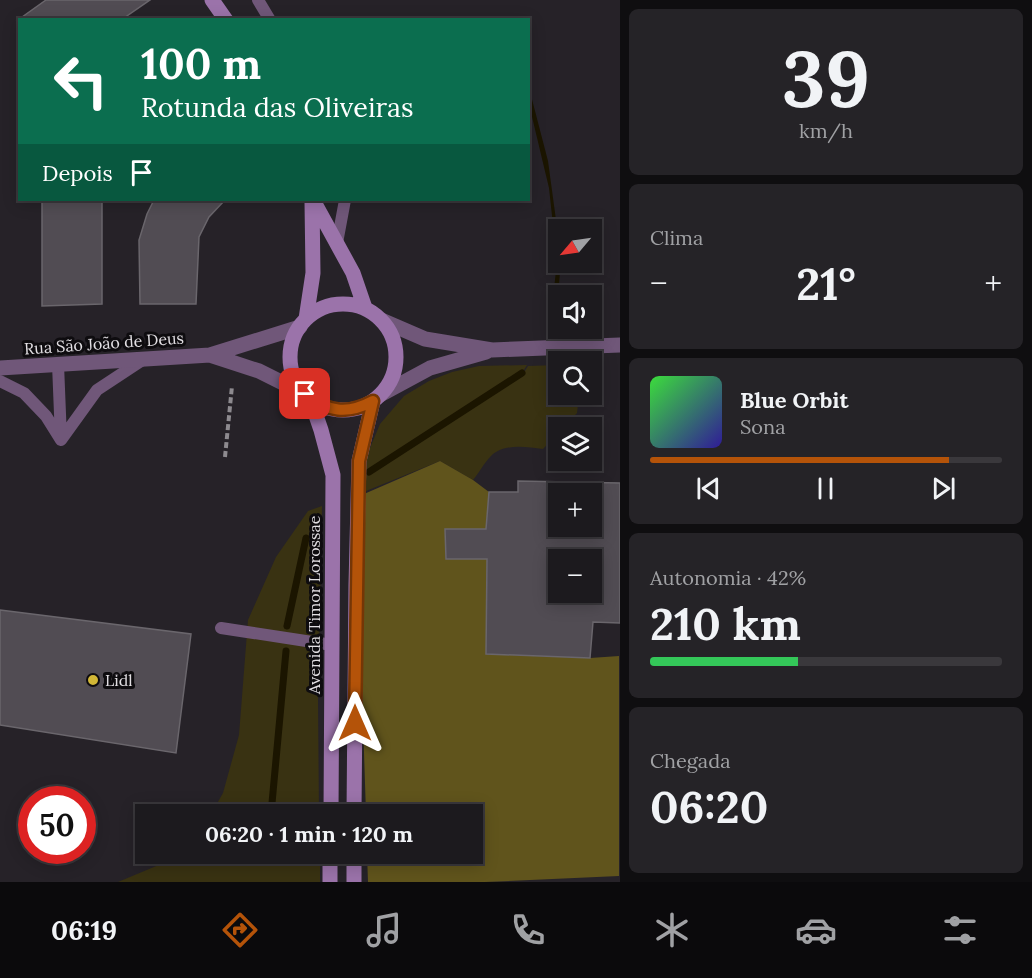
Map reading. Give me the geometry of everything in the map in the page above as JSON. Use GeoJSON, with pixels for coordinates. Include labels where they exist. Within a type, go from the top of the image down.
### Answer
{"type":"FeatureCollection","features":[{"type":"Feature","properties":{"kind":"main road"},"geometry":{"type":"LineString","coordinates":[[212,0],[225,18]]}},
{"type":"Feature","properties":{"kind":"main road"},"geometry":{"type":"LineString","coordinates":[[303,323],[314,312],[333,304],[365,308],[381,320],[393,338],[396,358],[392,378],[377,398],[363,407],[342,410],[322,406],[308,396],[294,376],[290,356],[291,346],[303,323],[314,273],[312,201]]}},
{"type":"Feature","properties":{"kind":"main road"},"geometry":{"type":"LineString","coordinates":[[313,201],[353,273],[365,308]]}},
{"type":"Feature","properties":{"kind":"main road","name":"Avenida Timor Lorossae"},"geometry":{"type":"LineString","coordinates":[[308,396],[321,430],[333,475],[331,804]]}},
{"type":"Feature","properties":{"kind":"main road"},"geometry":{"type":"LineString","coordinates":[[354,804],[359,461],[377,398]]}},
{"type":"Feature","properties":{"kind":"main road"},"geometry":{"type":"LineString","coordinates":[[330,864],[330,882]]}},
{"type":"Feature","properties":{"kind":"main road"},"geometry":{"type":"LineString","coordinates":[[354,864],[354,882]]}},
{"type":"Feature","properties":{"kind":"street"},"geometry":{"type":"LineString","coordinates":[[381,320],[425,339],[492,350],[620,345]]}},
{"type":"Feature","properties":{"kind":"street"},"geometry":{"type":"LineString","coordinates":[[210,355],[303,323]]}},
{"type":"Feature","properties":{"kind":"street"},"geometry":{"type":"LineString","coordinates":[[377,398],[430,368],[492,350]]}},
{"type":"Feature","properties":{"kind":"street"},"geometry":{"type":"LineString","coordinates":[[210,355],[259,371],[308,396]]}},
{"type":"Feature","properties":{"kind":"street","name":"Rua São João de Deus"},"geometry":{"type":"LineString","coordinates":[[0,368],[210,355]]}},
{"type":"Feature","properties":{"kind":"lane"},"geometry":{"type":"LineString","coordinates":[[258,0],[269,18]]}},
{"type":"Feature","properties":{"kind":"lane"},"geometry":{"type":"LineString","coordinates":[[337,243],[345,201]]}},
{"type":"Feature","properties":{"kind":"lane"},"geometry":{"type":"LineString","coordinates":[[62,440],[98,390],[144,359]]}},
{"type":"Feature","properties":{"kind":"lane"},"geometry":{"type":"LineString","coordinates":[[58,364],[62,440]]}},
{"type":"Feature","properties":{"kind":"lane"},"geometry":{"type":"LineString","coordinates":[[0,381],[24,393],[46,416],[62,440]]}},
{"type":"Feature","properties":{"kind":"lane"},"geometry":{"type":"LineString","coordinates":[[221,628],[332,645]]}},
{"type":"Feature","properties":{"kind":"path"},"geometry":{"type":"LineString","coordinates":[[225,458],[232,386]]}},
{"type":"Feature","properties":{"kind":"shaded area"},"geometry":{"type":"Polygon","coordinates":[[[530,92],[548,161],[556,219],[552,219],[549,188],[530,108],[530,92]]]}},
{"type":"Feature","properties":{"kind":"shaded area"},"geometry":{"type":"Polygon","coordinates":[[[556,273],[560,273],[559,285],[554,285],[556,273]]]}},
{"type":"Feature","properties":{"kind":"shaded area"},"geometry":{"type":"Polygon","coordinates":[[[527,365],[522,373],[469,409],[523,374],[528,366],[548,365],[548,405],[578,405],[577,413],[573,417],[548,417],[548,444],[543,449],[516,447],[502,449],[491,456],[473,480],[440,461],[366,491],[367,455],[380,424],[404,396],[429,381],[452,372],[479,366],[527,365]]]}},
{"type":"Feature","properties":{"kind":"shaded area"},"geometry":{"type":"Polygon","coordinates":[[[440,461],[473,480],[489,492],[486,529],[445,529],[446,559],[487,559],[486,654],[590,658],[619,656],[619,876],[485,882],[368,882],[367,864],[483,864],[483,804],[366,804],[362,691],[364,494],[440,461]]]}},
{"type":"Feature","properties":{"kind":"shaded area"},"geometry":{"type":"Polygon","coordinates":[[[322,506],[318,700],[319,804],[217,804],[223,793],[239,735],[248,620],[276,557],[308,511],[322,506]]]}},
{"type":"Feature","properties":{"kind":"shaded area"},"geometry":{"type":"Polygon","coordinates":[[[161,864],[320,864],[320,882],[118,882],[161,864]]]}},
{"type":"Feature","properties":{"kind":"building"},"geometry":{"type":"Polygon","coordinates":[[[46,0],[150,0],[124,18],[21,18],[46,0]]]}},
{"type":"Feature","properties":{"kind":"building"},"geometry":{"type":"Polygon","coordinates":[[[42,201],[102,201],[102,304],[42,306],[42,201]]]}},
{"type":"Feature","properties":{"kind":"building"},"geometry":{"type":"Polygon","coordinates":[[[154,201],[224,201],[209,217],[199,237],[196,304],[140,304],[139,240],[154,201]]]}},
{"type":"Feature","properties":{"kind":"building"},"geometry":{"type":"Polygon","coordinates":[[[518,481],[620,483],[620,623],[593,622],[590,658],[486,654],[487,559],[446,559],[445,529],[486,529],[489,492],[518,492],[518,481]]]}},
{"type":"Feature","properties":{"kind":"building","name":"Lidl"},"geometry":{"type":"Polygon","coordinates":[[[0,610],[191,634],[176,753],[0,725],[0,610]]]}},
{"type":"Feature","properties":{"kind":"waterway"},"geometry":{"type":"LineString","coordinates":[[369,472],[522,373]]}},
{"type":"Feature","properties":{"kind":"waterway"},"geometry":{"type":"LineString","coordinates":[[287,626],[306,538]]}},
{"type":"Feature","properties":{"kind":"waterway"},"geometry":{"type":"LineString","coordinates":[[272,804],[286,651]]}},
{"type":"Feature","properties":{"kind":"place","name":"Lidl"},"geometry":{"type":"Point","coordinates":[93,680]}},
{"type":"Feature","properties":{"kind":"route"},"geometry":{"type":"LineString","coordinates":[[305,394],[322,406],[332,409],[353,409],[363,407],[373,401],[359,461],[355,723]]}}]}
